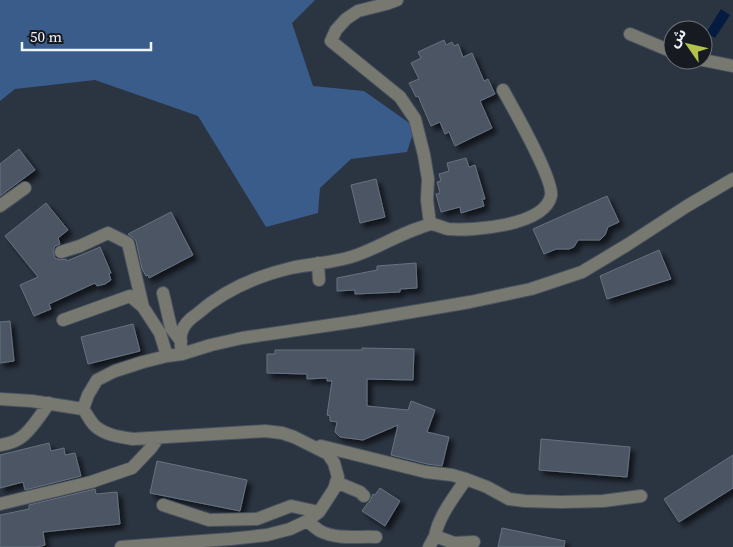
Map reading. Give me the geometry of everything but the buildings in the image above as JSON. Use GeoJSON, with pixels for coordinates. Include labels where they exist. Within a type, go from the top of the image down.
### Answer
{"type":"FeatureCollection","features":[{"type":"Feature","properties":{"kind":"street"},"geometry":{"type":"LineString","coordinates":[[397,0],[358,11],[346,19],[336,30],[331,41],[400,97],[415,119],[423,148],[428,179],[427,200],[430,224]]}},
{"type":"Feature","properties":{"kind":"street"},"geometry":{"type":"LineString","coordinates":[[630,34],[663,48]]}},
{"type":"Feature","properties":{"kind":"street"},"geometry":{"type":"LineString","coordinates":[[713,62],[733,66]]}},
{"type":"Feature","properties":{"kind":"street"},"geometry":{"type":"LineString","coordinates":[[181,348],[182,331],[191,319],[206,306],[227,293],[267,274],[357,255],[430,224],[447,229],[475,229],[511,224],[524,220],[546,206],[550,198],[550,186],[519,118],[503,90]]}},
{"type":"Feature","properties":{"kind":"street"},"geometry":{"type":"LineString","coordinates":[[83,409],[88,395],[98,380],[115,371],[167,356],[181,348],[211,345],[242,338],[470,302],[515,293],[557,281],[582,272],[733,179]]}},
{"type":"Feature","properties":{"kind":"street"},"geometry":{"type":"LineString","coordinates":[[0,206],[25,188]]}},
{"type":"Feature","properties":{"kind":"street"},"geometry":{"type":"LineString","coordinates":[[62,252],[108,233],[128,243],[144,307],[160,333],[167,356]]}},
{"type":"Feature","properties":{"kind":"street"},"geometry":{"type":"LineString","coordinates":[[318,263],[319,280]]}},
{"type":"Feature","properties":{"kind":"street"},"geometry":{"type":"LineString","coordinates":[[163,293],[171,328],[181,348]]}},
{"type":"Feature","properties":{"kind":"street"},"geometry":{"type":"LineString","coordinates":[[63,320],[130,296],[144,307]]}},
{"type":"Feature","properties":{"kind":"street"},"geometry":{"type":"LineString","coordinates":[[0,399],[49,403],[83,409],[94,425],[102,430],[115,436],[132,439],[265,431],[282,433],[328,454],[334,463],[338,477],[334,489],[319,512],[307,521],[290,529],[240,543],[120,547]]}},
{"type":"Feature","properties":{"kind":"street"},"geometry":{"type":"LineString","coordinates":[[0,444],[20,438],[49,403]]}},
{"type":"Feature","properties":{"kind":"street"},"geometry":{"type":"LineString","coordinates":[[0,504],[91,482],[132,468],[158,438]]}},
{"type":"Feature","properties":{"kind":"street"},"geometry":{"type":"LineString","coordinates":[[304,442],[426,472],[452,475],[486,487],[509,499],[561,502],[603,501],[641,496]]}},
{"type":"Feature","properties":{"kind":"street"},"geometry":{"type":"LineString","coordinates":[[466,479],[436,526],[432,541],[474,542]]}},
{"type":"Feature","properties":{"kind":"street"},"geometry":{"type":"LineString","coordinates":[[336,482],[360,492],[364,496]]}},
{"type":"Feature","properties":{"kind":"street"},"geometry":{"type":"LineString","coordinates":[[163,505],[209,520],[257,519],[291,506],[319,512]]}},
{"type":"Feature","properties":{"kind":"street"},"geometry":{"type":"LineString","coordinates":[[307,521],[319,530],[343,538],[376,537]]}},
{"type":"Feature","properties":{"kind":"shaded area"},"geometry":{"type":"Polygon","coordinates":[[[0,0],[315,0],[292,23],[313,86],[364,91],[415,127],[407,152],[351,159],[320,188],[318,213],[266,227],[198,116],[95,80],[15,89],[0,101],[0,0]]]}},
{"type":"Feature","properties":{"kind":"shaded area"},"geometry":{"type":"Polygon","coordinates":[[[721,9],[730,15],[715,38],[713,37],[713,22],[721,9]]]}}]}
